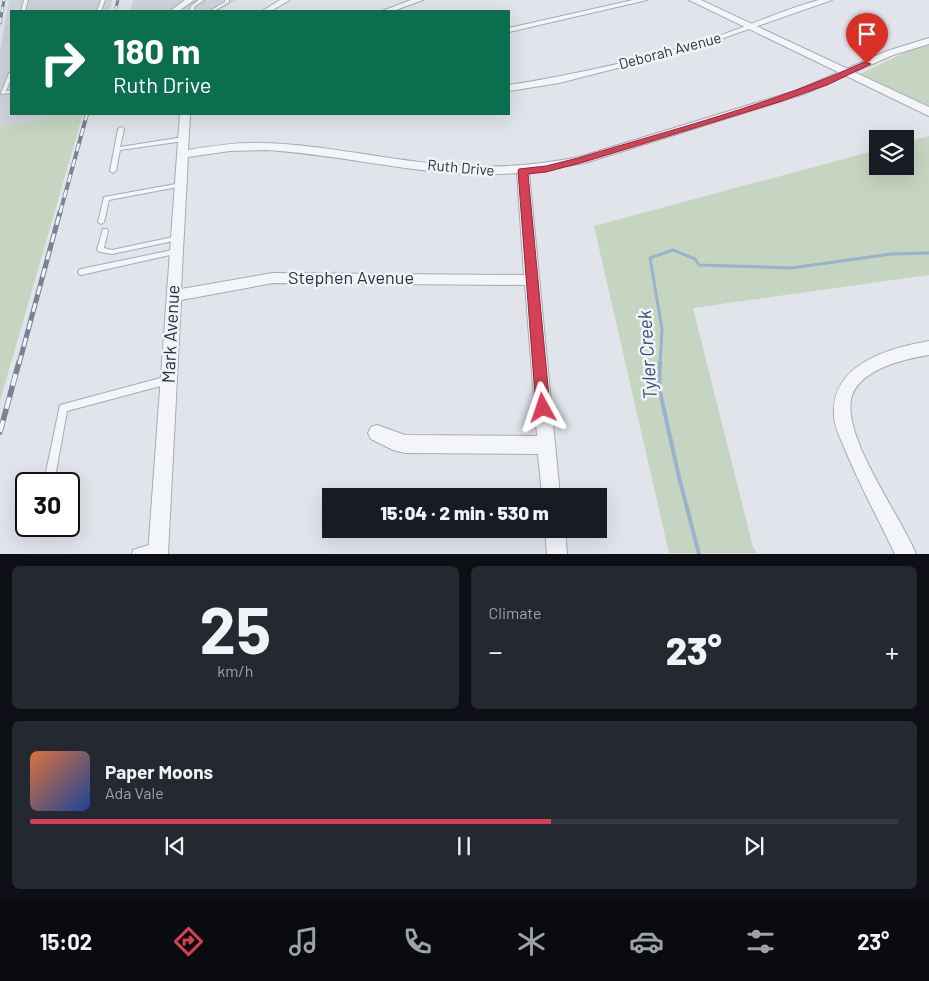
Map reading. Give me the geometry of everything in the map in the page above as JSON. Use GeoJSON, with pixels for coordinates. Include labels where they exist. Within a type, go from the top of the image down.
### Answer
{"type":"FeatureCollection","features":[{"type":"Feature","properties":{"kind":"street"},"geometry":{"type":"LineString","coordinates":[[175,10],[190,0]]}},
{"type":"Feature","properties":{"kind":"street"},"geometry":{"type":"LineString","coordinates":[[268,10],[286,0]]}},
{"type":"Feature","properties":{"kind":"street"},"geometry":{"type":"LineString","coordinates":[[389,10],[420,0]]}},
{"type":"Feature","properties":{"kind":"street"},"geometry":{"type":"LineString","coordinates":[[510,30],[643,0]]}},
{"type":"Feature","properties":{"kind":"street"},"geometry":{"type":"LineString","coordinates":[[694,0],[849,72],[929,112]]}},
{"type":"Feature","properties":{"kind":"street","name":"Deborah Avenue"},"geometry":{"type":"LineString","coordinates":[[510,88],[559,80],[689,47],[800,7],[828,0]]}},
{"type":"Feature","properties":{"kind":"street","name":"Ruth Drive"},"geometry":{"type":"LineString","coordinates":[[183,146],[278,147],[469,170],[523,171],[546,169],[776,100],[849,72],[890,53],[929,41]]}},
{"type":"Feature","properties":{"kind":"street","name":"Mark Avenue"},"geometry":{"type":"LineString","coordinates":[[158,550],[185,115]]}},
{"type":"Feature","properties":{"kind":"street"},"geometry":{"type":"LineString","coordinates":[[523,171],[550,488]]}},
{"type":"Feature","properties":{"kind":"street","name":"Stephen Avenue"},"geometry":{"type":"LineString","coordinates":[[174,296],[272,278],[531,280]]}},
{"type":"Feature","properties":{"kind":"street"},"geometry":{"type":"LineString","coordinates":[[906,554],[857,459],[842,415],[842,402],[846,389],[873,364],[896,354],[929,348]]}},
{"type":"Feature","properties":{"kind":"street"},"geometry":{"type":"LineString","coordinates":[[377,433],[404,444],[546,445]]}},
{"type":"Feature","properties":{"kind":"street"},"geometry":{"type":"LineString","coordinates":[[556,538],[557,554]]}},
{"type":"Feature","properties":{"kind":"lane"},"geometry":{"type":"LineString","coordinates":[[192,10],[192,7],[202,0]]}},
{"type":"Feature","properties":{"kind":"lane"},"geometry":{"type":"LineString","coordinates":[[214,10],[227,2],[227,0]]}},
{"type":"Feature","properties":{"kind":"lane"},"geometry":{"type":"LineString","coordinates":[[10,76],[3,93],[10,92]]}},
{"type":"Feature","properties":{"kind":"lane"},"geometry":{"type":"LineString","coordinates":[[112,171],[121,129]]}},
{"type":"Feature","properties":{"kind":"lane"},"geometry":{"type":"LineString","coordinates":[[117,149],[183,146]]}},
{"type":"Feature","properties":{"kind":"lane"},"geometry":{"type":"LineString","coordinates":[[101,222],[106,198],[181,185]]}},
{"type":"Feature","properties":{"kind":"lane"},"geometry":{"type":"LineString","coordinates":[[105,230],[100,250],[112,252],[177,245]]}},
{"type":"Feature","properties":{"kind":"lane"},"geometry":{"type":"LineString","coordinates":[[81,272],[177,245]]}},
{"type":"Feature","properties":{"kind":"lane"},"geometry":{"type":"LineString","coordinates":[[51,472],[63,408],[169,380]]}},
{"type":"Feature","properties":{"kind":"lane"},"geometry":{"type":"LineString","coordinates":[[137,554],[158,550]]}},
{"type":"Feature","properties":{"kind":"shaded area"},"geometry":{"type":"Polygon","coordinates":[[[9,0],[112,0],[110,10],[10,10],[10,115],[66,115],[0,127],[0,51],[9,0]]]}},
{"type":"Feature","properties":{"kind":"shaded area"},"geometry":{"type":"Polygon","coordinates":[[[133,0],[237,0],[220,10],[130,10],[133,0]]]}},
{"type":"Feature","properties":{"kind":"green space"},"geometry":{"type":"Polygon","coordinates":[[[929,45],[929,107],[860,74],[908,51],[929,45]]]}},
{"type":"Feature","properties":{"kind":"green space"},"geometry":{"type":"Polygon","coordinates":[[[66,115],[83,115],[0,401],[0,127],[66,115]]]}},
{"type":"Feature","properties":{"kind":"green space"},"geometry":{"type":"Polygon","coordinates":[[[929,136],[929,275],[693,308],[753,547],[757,553],[669,553],[594,226],[869,152],[869,175],[914,175],[914,140],[929,136]]]}},
{"type":"Feature","properties":{"kind":"waterway","name":"Tyler Creek"},"geometry":{"type":"LineString","coordinates":[[660,364],[662,329],[650,258],[673,250],[695,259],[699,265],[791,268],[891,254],[929,253]]}},
{"type":"Feature","properties":{"kind":"waterway","name":"Tyler Creek"},"geometry":{"type":"LineString","coordinates":[[660,362],[659,387],[679,477],[699,554]]}},
{"type":"Feature","properties":{"kind":"railway"},"geometry":{"type":"LineString","coordinates":[[0,23],[4,0]]}},
{"type":"Feature","properties":{"kind":"railway"},"geometry":{"type":"LineString","coordinates":[[115,10],[118,0]]}},
{"type":"Feature","properties":{"kind":"railway"},"geometry":{"type":"LineString","coordinates":[[60,213],[87,115]]}},
{"type":"Feature","properties":{"kind":"railway"},"geometry":{"type":"LineString","coordinates":[[19,364],[60,212]]}},
{"type":"Feature","properties":{"kind":"railway"},"geometry":{"type":"LineString","coordinates":[[0,432],[19,362]]}},
{"type":"Feature","properties":{"kind":"route"},"geometry":{"type":"LineString","coordinates":[[543,408],[523,171],[546,169],[581,160],[776,100],[825,83],[867,64]]}}]}
